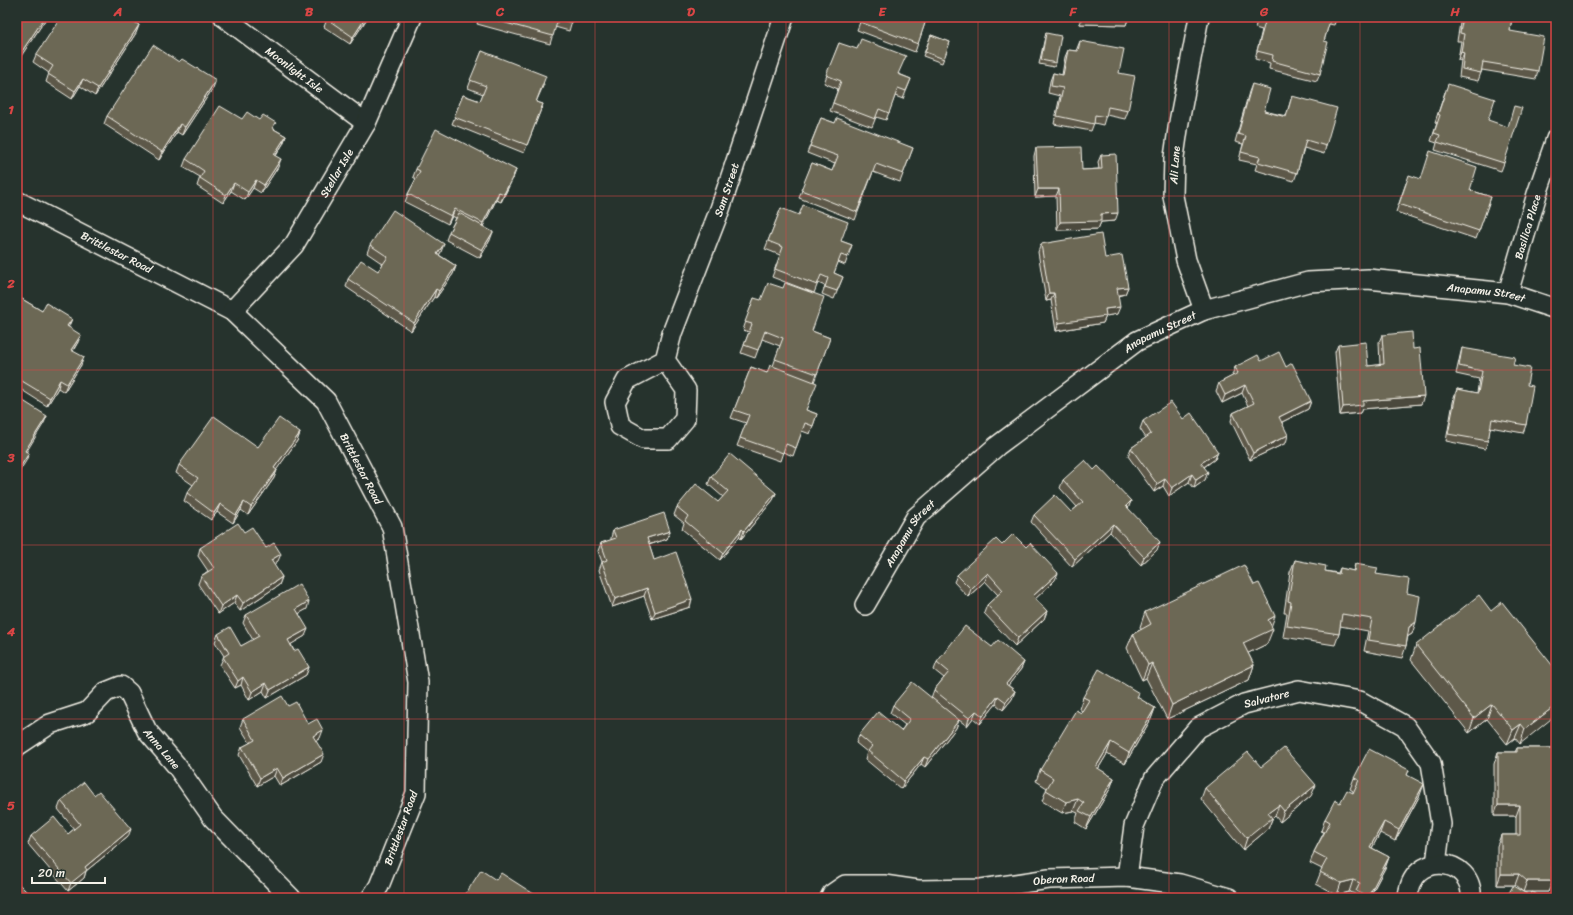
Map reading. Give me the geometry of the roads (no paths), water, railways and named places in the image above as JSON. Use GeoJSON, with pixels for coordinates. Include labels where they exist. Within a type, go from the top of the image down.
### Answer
{"type":"FeatureCollection","features":[{"type":"Feature","properties":{"kind":"street","name":"Moonlight Isle"},"geometry":{"type":"LineString","coordinates":[[224,17],[366,123]]}},
{"type":"Feature","properties":{"kind":"street","name":"Stellar Isle"},"geometry":{"type":"LineString","coordinates":[[232,311],[294,245],[366,123],[412,17]]}},
{"type":"Feature","properties":{"kind":"street","name":"Sam Street"},"geometry":{"type":"LineString","coordinates":[[665,360],[672,333],[720,209],[784,17]]}},
{"type":"Feature","properties":{"kind":"street","name":"Ali Lane"},"geometry":{"type":"LineString","coordinates":[[1199,17],[1179,122],[1174,157],[1173,196],[1186,260],[1204,310]]}},
{"type":"Feature","properties":{"kind":"street","name":"Basilica Place"},"geometry":{"type":"LineString","coordinates":[[1508,293],[1537,194],[1556,139]]}},
{"type":"Feature","properties":{"kind":"street","name":"Brittlestar Road"},"geometry":{"type":"LineString","coordinates":[[17,201],[232,311],[326,401],[392,527],[418,682],[416,793],[379,886],[371,898]]}},
{"type":"Feature","properties":{"kind":"street","name":"Anapamu Street"},"geometry":{"type":"LineString","coordinates":[[865,605],[916,517],[997,446],[1137,341],[1204,310],[1308,282],[1368,279],[1508,293],[1556,309]]}},
{"type":"Feature","properties":{"kind":"street","name":"Anna Lane"},"geometry":{"type":"LineString","coordinates":[[17,746],[50,724],[87,712],[106,692],[121,686],[129,693],[147,731],[176,765],[213,818],[291,898]]}},
{"type":"Feature","properties":{"kind":"street","name":"Salvatore"},"geometry":{"type":"LineString","coordinates":[[1127,877],[1134,826],[1154,779],[1198,728],[1244,704],[1300,690],[1360,701],[1405,726],[1431,763],[1441,824],[1436,864]]}},
{"type":"Feature","properties":{"kind":"street"},"geometry":{"type":"LineString","coordinates":[[1408,898],[1409,887],[1414,876],[1424,868],[1436,864],[1448,865],[1459,870],[1467,880],[1472,891],[1471,898]]}},
{"type":"Feature","properties":{"kind":"street","name":"Oberon Road"},"geometry":{"type":"LineString","coordinates":[[830,898],[832,894],[845,885],[884,885],[918,890],[981,889],[1049,879],[1127,877],[1180,884],[1229,898]]}}]}
